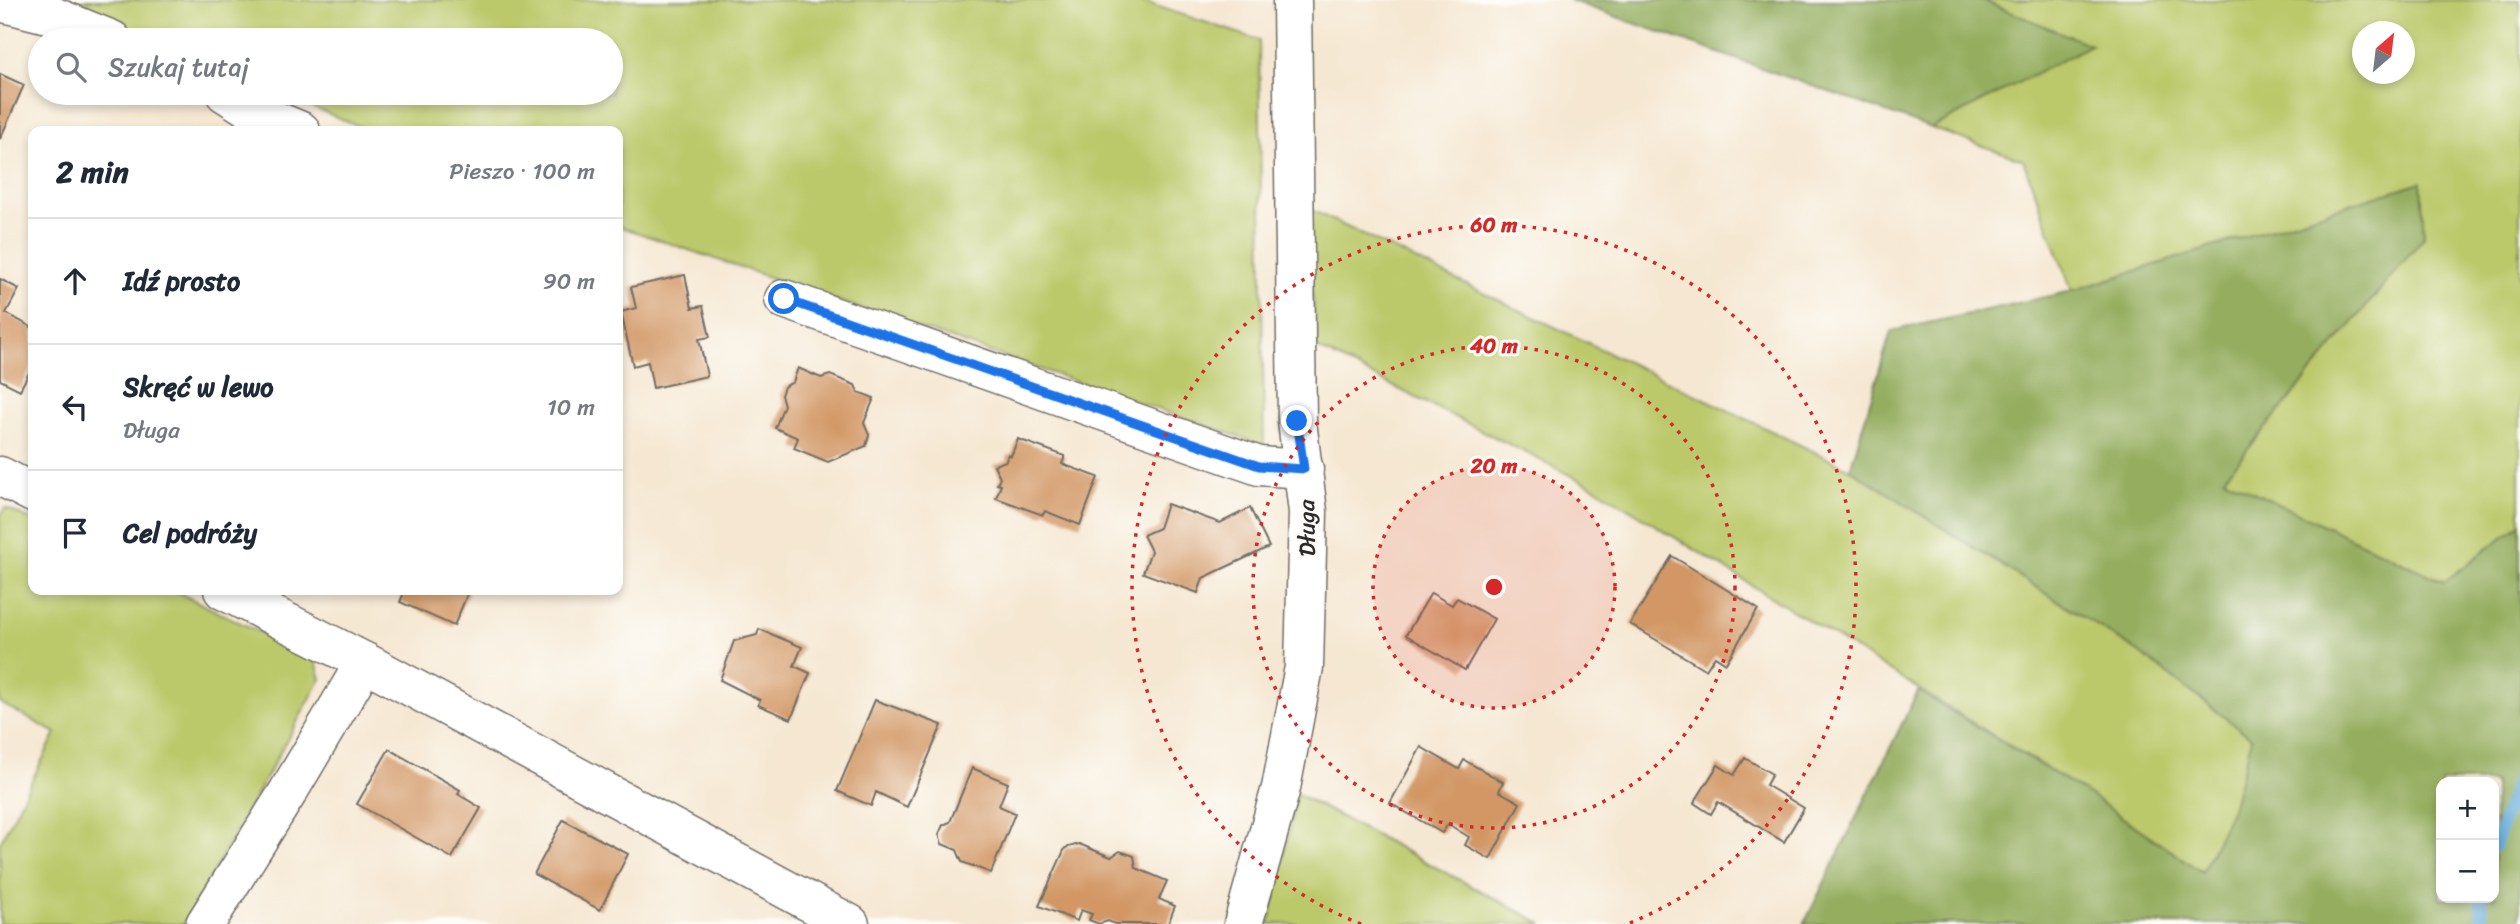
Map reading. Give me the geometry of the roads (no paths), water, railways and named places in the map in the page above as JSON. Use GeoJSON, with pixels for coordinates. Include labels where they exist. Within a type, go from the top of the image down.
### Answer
{"type":"FeatureCollection","features":[{"type":"Feature","properties":{"kind":"street","name":"Długa"},"geometry":{"type":"LineString","coordinates":[[1243,924],[1281,788],[1304,667],[1308,512],[1296,396],[1292,0]]}},
{"type":"Feature","properties":{"kind":"street"},"geometry":{"type":"LineString","coordinates":[[0,2],[48,14],[82,28]]}},
{"type":"Feature","properties":{"kind":"street"},"geometry":{"type":"LineString","coordinates":[[245,105],[290,126]]}},
{"type":"Feature","properties":{"kind":"street"},"geometry":{"type":"LineString","coordinates":[[784,299],[1259,466],[1304,469]]}},
{"type":"Feature","properties":{"kind":"street"},"geometry":{"type":"LineString","coordinates":[[0,476],[28,490]]}},
{"type":"Feature","properties":{"kind":"street"},"geometry":{"type":"LineString","coordinates":[[233,595],[365,662],[850,924]]}},
{"type":"Feature","properties":{"kind":"street"},"geometry":{"type":"LineString","coordinates":[[205,924],[288,793],[365,662]]}},
{"type":"Feature","properties":{"kind":"waterway"},"geometry":{"type":"LineString","coordinates":[[2496,840],[2520,770]]}},
{"type":"Feature","properties":{"kind":"waterway"},"geometry":{"type":"LineString","coordinates":[[2481,903],[2482,924]]}}]}
